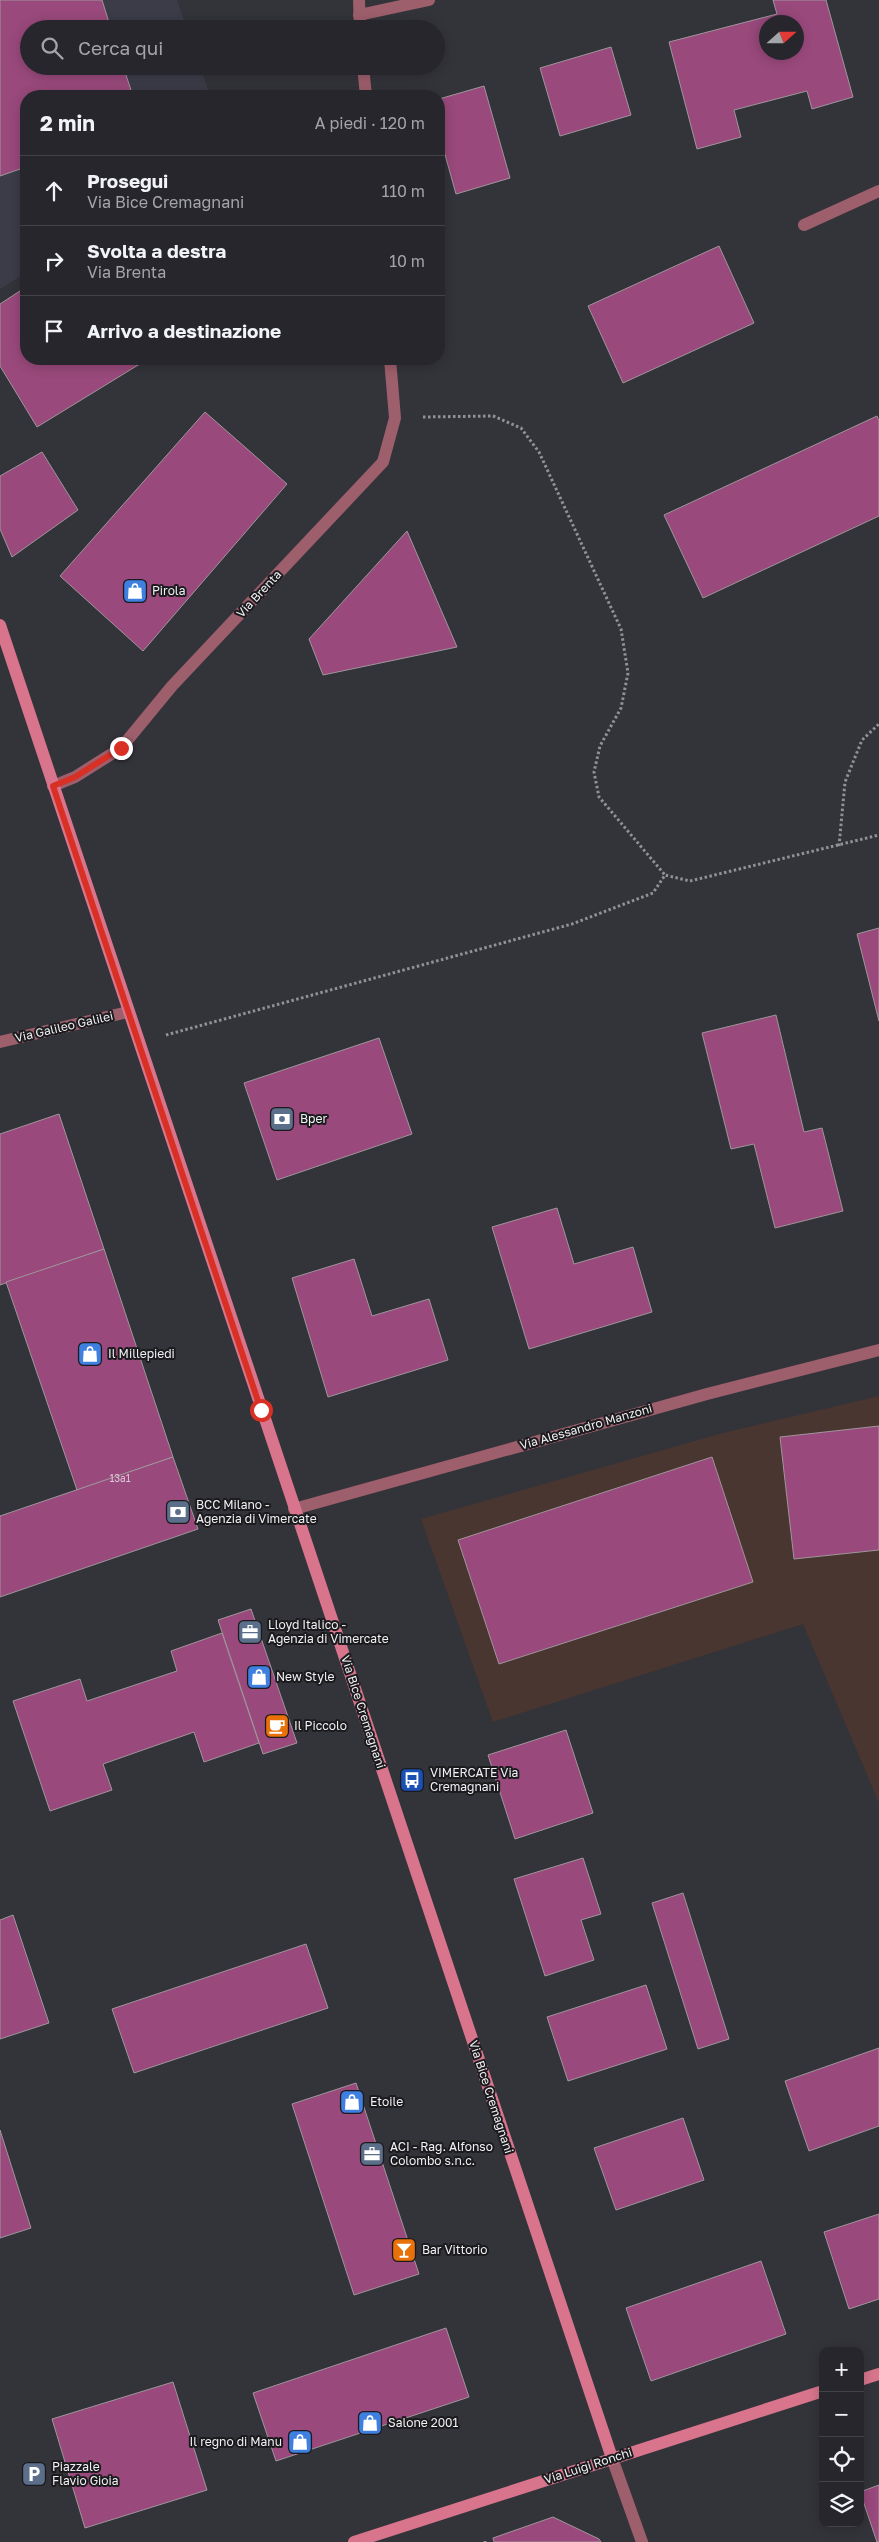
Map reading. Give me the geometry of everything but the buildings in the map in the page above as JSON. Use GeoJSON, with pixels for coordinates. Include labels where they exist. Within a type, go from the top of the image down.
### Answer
{"type":"FeatureCollection","features":[{"type":"Feature","properties":{"kind":"street"},"geometry":{"type":"LineString","coordinates":[[359,0],[359,20]]}},
{"type":"Feature","properties":{"kind":"street"},"geometry":{"type":"LineString","coordinates":[[359,15],[429,0]]}},
{"type":"Feature","properties":{"kind":"street"},"geometry":{"type":"LineString","coordinates":[[364,75],[365,90]]}},
{"type":"Feature","properties":{"kind":"street"},"geometry":{"type":"LineString","coordinates":[[804,225],[879,191]]}},
{"type":"Feature","properties":{"kind":"street","name":"Via Brenta"},"geometry":{"type":"LineString","coordinates":[[53,786],[75,777],[121,748],[172,686],[383,462],[395,418],[391,365]]}},
{"type":"Feature","properties":{"kind":"street","name":"Via Bice Cremagnani"},"geometry":{"type":"LineString","coordinates":[[0,625],[612,2458]]}},
{"type":"Feature","properties":{"kind":"street","name":"Via Galileo Galilei"},"geometry":{"type":"LineString","coordinates":[[0,1042],[128,1012]]}},
{"type":"Feature","properties":{"kind":"street","name":"Via Alessandro Manzoni"},"geometry":{"type":"LineString","coordinates":[[294,1509],[706,1394],[879,1350]]}},
{"type":"Feature","properties":{"kind":"street"},"geometry":{"type":"LineString","coordinates":[[864,2379],[879,2374]]}},
{"type":"Feature","properties":{"kind":"street","name":"Via Luigi Ronchi"},"geometry":{"type":"LineString","coordinates":[[354,2542],[819,2393]]}},
{"type":"Feature","properties":{"kind":"street"},"geometry":{"type":"LineString","coordinates":[[612,2458],[642,2542]]}},
{"type":"Feature","properties":{"kind":"path"},"geometry":{"type":"LineString","coordinates":[[395,418],[461,414],[493,416],[521,428],[539,452],[621,629],[628,673],[621,708],[600,746],[594,772],[599,796],[666,875],[690,881],[879,835]]}},
{"type":"Feature","properties":{"kind":"path"},"geometry":{"type":"LineString","coordinates":[[839,846],[844,782],[862,740],[879,724]]}},
{"type":"Feature","properties":{"kind":"path"},"geometry":{"type":"LineString","coordinates":[[139,1043],[572,924],[653,893],[666,875]]}},
{"type":"Feature","properties":{"kind":"shaded area"},"geometry":{"type":"Polygon","coordinates":[[[0,0],[177,0],[184,20],[20,20],[20,75],[203,75],[208,90],[20,90],[20,277],[0,289],[0,0]]]}},
{"type":"Feature","properties":{"kind":"shaded area"},"geometry":{"type":"Polygon","coordinates":[[[879,1396],[879,1803],[803,1624],[493,1722],[421,1519],[723,1433],[879,1396]]]}},
{"type":"Feature","properties":{"kind":"place","name":"Pirola"},"geometry":{"type":"Point","coordinates":[135,591]}},
{"type":"Feature","properties":{"kind":"place","name":"Bper"},"geometry":{"type":"Point","coordinates":[282,1119]}},
{"type":"Feature","properties":{"kind":"place","name":"Il Millepiedi"},"geometry":{"type":"Point","coordinates":[90,1354]}},
{"type":"Feature","properties":{"kind":"place","name":"BCC Milano - Agenzia di Vimercate"},"geometry":{"type":"Point","coordinates":[178,1512]}},
{"type":"Feature","properties":{"kind":"place","name":"Lloyd Italico - Agenzia di Vimercate"},"geometry":{"type":"Point","coordinates":[250,1632]}},
{"type":"Feature","properties":{"kind":"place","name":"New Style"},"geometry":{"type":"Point","coordinates":[259,1677]}},
{"type":"Feature","properties":{"kind":"place","name":"Il Piccolo"},"geometry":{"type":"Point","coordinates":[277,1726]}},
{"type":"Feature","properties":{"kind":"place","name":"VIMERCATE Via Cremagnani"},"geometry":{"type":"Point","coordinates":[412,1780]}},
{"type":"Feature","properties":{"kind":"place","name":"Etoile"},"geometry":{"type":"Point","coordinates":[352,2102]}},
{"type":"Feature","properties":{"kind":"place","name":"ACI - Rag. Alfonso Colombo s.n.c."},"geometry":{"type":"Point","coordinates":[372,2154]}},
{"type":"Feature","properties":{"kind":"place","name":"Bar Vittorio"},"geometry":{"type":"Point","coordinates":[404,2250]}},
{"type":"Feature","properties":{"kind":"place","name":"Salone 2001"},"geometry":{"type":"Point","coordinates":[370,2423]}},
{"type":"Feature","properties":{"kind":"place","name":"Il regno di Manu"},"geometry":{"type":"Point","coordinates":[300,2442]}},
{"type":"Feature","properties":{"kind":"place","name":"Piazzale Flavio Gioia"},"geometry":{"type":"Point","coordinates":[34,2474]}},
{"type":"Feature","properties":{"kind":"route"},"geometry":{"type":"LineString","coordinates":[[121,748],[75,777],[53,786],[261,1410]]}}]}
